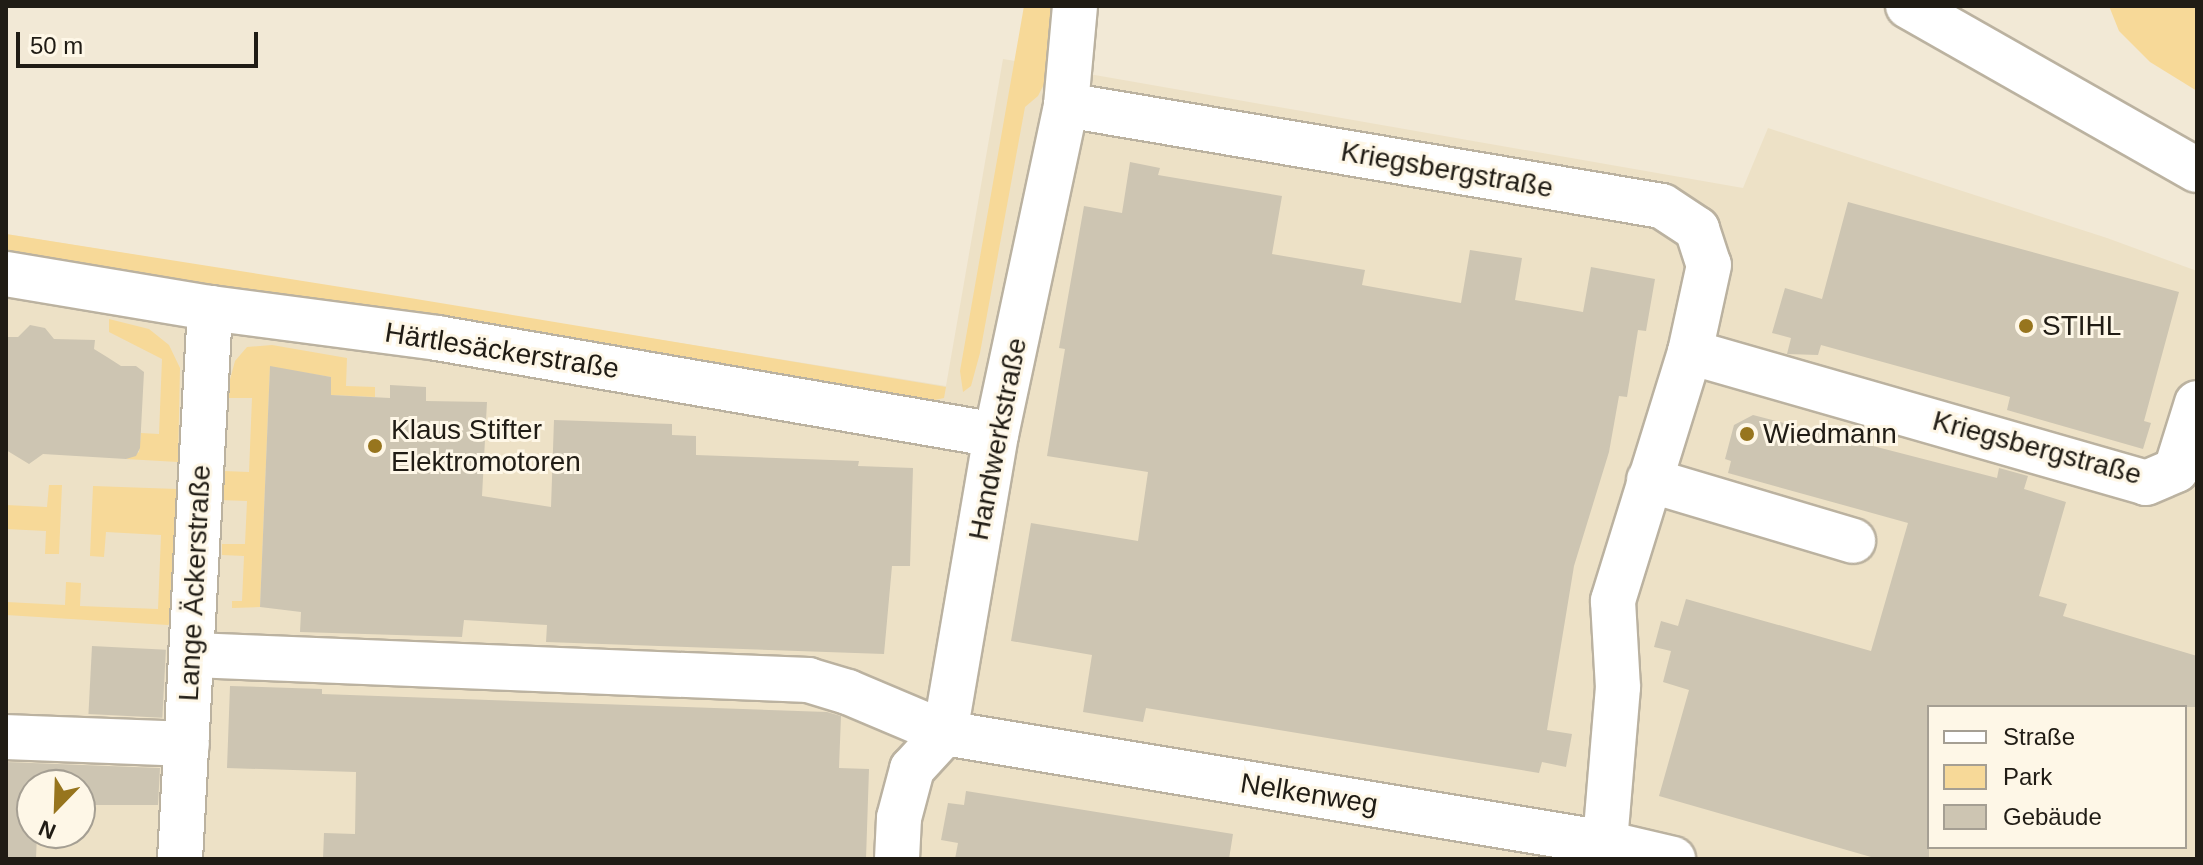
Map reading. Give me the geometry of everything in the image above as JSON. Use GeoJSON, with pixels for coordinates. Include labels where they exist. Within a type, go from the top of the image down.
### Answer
{"type":"FeatureCollection","features":[{"type":"Feature","properties":{"kind":"street","name":"Handwerkstraße"},"geometry":{"type":"LineString","coordinates":[[945,733],[996,435],[1066,105],[1075,6]]}},
{"type":"Feature","properties":{"kind":"street"},"geometry":{"type":"LineString","coordinates":[[1908,6],[2197,170]]}},
{"type":"Feature","properties":{"kind":"street","name":"Kriegsbergstraße"},"geometry":{"type":"LineString","coordinates":[[1066,105],[1662,206],[1697,229],[1709,265],[1690,352],[1613,601],[1618,687],[1639,853]]}},
{"type":"Feature","properties":{"kind":"street","name":"Härtlesäckerstraße"},"geometry":{"type":"LineString","coordinates":[[6,274],[210,308],[437,338],[996,435]]}},
{"type":"Feature","properties":{"kind":"street","name":"Lange Äckerstraße"},"geometry":{"type":"LineString","coordinates":[[180,859],[210,308]]}},
{"type":"Feature","properties":{"kind":"street","name":"Kriegsbergstraße"},"geometry":{"type":"LineString","coordinates":[[1690,352],[2146,483],[2176,470],[2197,403]]}},
{"type":"Feature","properties":{"kind":"street"},"geometry":{"type":"LineString","coordinates":[[1649,480],[1853,541]]}},
{"type":"Feature","properties":{"kind":"street","name":"Nelkenweg"},"geometry":{"type":"LineString","coordinates":[[193,655],[808,680],[848,692],[945,733],[1639,853]]}},
{"type":"Feature","properties":{"kind":"street"},"geometry":{"type":"LineString","coordinates":[[897,859],[899,818],[912,769],[945,733]]}},
{"type":"Feature","properties":{"kind":"street"},"geometry":{"type":"LineString","coordinates":[[6,737],[187,744]]}},
{"type":"Feature","properties":{"kind":"shaded area"},"geometry":{"type":"Polygon","coordinates":[[[1003,59],[1743,188],[1768,128],[2107,238],[2197,271],[2197,859],[6,859],[6,234],[946,386],[1003,59]]]}},
{"type":"Feature","properties":{"kind":"green space"},"geometry":{"type":"Polygon","coordinates":[[[1024,6],[1052,6],[1045,82],[1038,96],[1025,107],[980,353],[971,386],[963,392],[960,371],[1024,6]]]}},
{"type":"Feature","properties":{"kind":"green space"},"geometry":{"type":"Polygon","coordinates":[[[2109,6],[2197,6],[2197,91],[2150,62],[2119,31],[2109,6]]]}},
{"type":"Feature","properties":{"kind":"green space"},"geometry":{"type":"Polygon","coordinates":[[[6,234],[946,387],[944,398],[925,402],[6,253],[6,234]]]}},
{"type":"Feature","properties":{"kind":"green space"},"geometry":{"type":"Polygon","coordinates":[[[109,319],[149,329],[169,345],[180,368],[178,462],[126,459],[139,452],[141,433],[159,434],[162,359],[109,332],[109,319]]]}},
{"type":"Feature","properties":{"kind":"green space"},"geometry":{"type":"Polygon","coordinates":[[[272,345],[347,358],[346,386],[375,387],[375,397],[331,395],[331,377],[270,367],[260,607],[232,608],[232,601],[242,601],[244,556],[222,555],[222,544],[245,544],[247,501],[219,500],[223,471],[249,472],[252,398],[225,398],[235,361],[247,347],[272,345]]]}},
{"type":"Feature","properties":{"kind":"green space"},"geometry":{"type":"Polygon","coordinates":[[[49,485],[62,485],[59,554],[45,554],[46,531],[6,529],[6,505],[47,507],[49,485]]]}},
{"type":"Feature","properties":{"kind":"green space"},"geometry":{"type":"Polygon","coordinates":[[[93,486],[177,489],[172,622],[168,625],[6,615],[6,602],[65,605],[66,582],[81,583],[80,606],[158,609],[161,535],[106,532],[104,557],[90,556],[93,486]]]}},
{"type":"Feature","properties":{"kind":"building"},"geometry":{"type":"Polygon","coordinates":[[[1130,162],[1160,168],[1158,175],[1282,196],[1272,254],[1365,270],[1362,285],[1461,303],[1470,250],[1522,258],[1515,300],[1583,312],[1591,267],[1655,279],[1646,331],[1638,330],[1627,397],[1619,396],[1609,452],[1574,566],[1547,730],[1572,734],[1566,767],[1542,762],[1539,773],[1146,708],[1143,722],[1083,712],[1092,655],[1011,641],[1031,523],[1138,541],[1148,472],[1047,456],[1065,349],[1059,348],[1084,206],[1122,213],[1130,162]]]}},
{"type":"Feature","properties":{"kind":"building","name":"STIHL"},"geometry":{"type":"Polygon","coordinates":[[[1848,202],[2179,292],[2144,421],[2151,423],[2143,449],[2007,410],[2010,397],[1821,345],[1818,355],[1787,354],[1791,338],[1772,333],[1785,288],[1822,299],[1848,202]]]}},
{"type":"Feature","properties":{"kind":"building"},"geometry":{"type":"Polygon","coordinates":[[[30,325],[45,328],[54,339],[95,340],[94,349],[121,366],[136,366],[144,372],[140,448],[136,456],[126,459],[43,454],[29,464],[6,450],[6,337],[18,337],[30,325]]]}},
{"type":"Feature","properties":{"kind":"building"},"geometry":{"type":"Polygon","coordinates":[[[270,366],[331,377],[331,395],[390,398],[390,385],[426,387],[426,401],[487,402],[482,496],[551,507],[554,420],[672,424],[672,435],[696,436],[696,455],[859,461],[858,466],[913,468],[910,566],[892,566],[884,654],[546,642],[547,625],[464,620],[462,637],[300,632],[301,612],[260,607],[270,366]]]}},
{"type":"Feature","properties":{"kind":"building"},"geometry":{"type":"Polygon","coordinates":[[[1753,415],[1997,478],[1999,468],[2028,476],[2024,489],[2066,502],[2039,596],[2067,604],[2063,616],[2197,656],[2197,707],[1927,705],[1929,859],[1878,859],[1659,796],[1689,690],[1663,682],[1671,651],[1654,647],[1661,621],[1678,626],[1686,599],[1871,651],[1908,523],[1728,473],[1731,461],[1725,459],[1734,425],[1753,415]]]}},
{"type":"Feature","properties":{"kind":"building"},"geometry":{"type":"Polygon","coordinates":[[[92,646],[166,650],[162,718],[88,714],[92,646]]]}},
{"type":"Feature","properties":{"kind":"building"},"geometry":{"type":"Polygon","coordinates":[[[230,686],[322,689],[322,694],[827,712],[841,716],[839,768],[869,769],[866,859],[323,859],[324,833],[355,834],[356,772],[227,768],[230,686]]]}},
{"type":"Feature","properties":{"kind":"building"},"geometry":{"type":"Polygon","coordinates":[[[6,762],[160,768],[158,805],[96,805],[96,769],[16,769],[16,849],[36,849],[36,859],[6,859],[6,762]]]}},
{"type":"Feature","properties":{"kind":"building"},"geometry":{"type":"Polygon","coordinates":[[[966,791],[1233,834],[1229,859],[955,859],[958,843],[941,840],[948,803],[964,805],[966,791]]]}},
{"type":"Feature","properties":{"kind":"place","name":"STIHL"},"geometry":{"type":"Point","coordinates":[2026,326]}},
{"type":"Feature","properties":{"kind":"place","name":"Wiedmann"},"geometry":{"type":"Point","coordinates":[1747,434]}},
{"type":"Feature","properties":{"kind":"place","name":"Klaus Stifter Elektromotoren"},"geometry":{"type":"Point","coordinates":[375,446]}}]}
